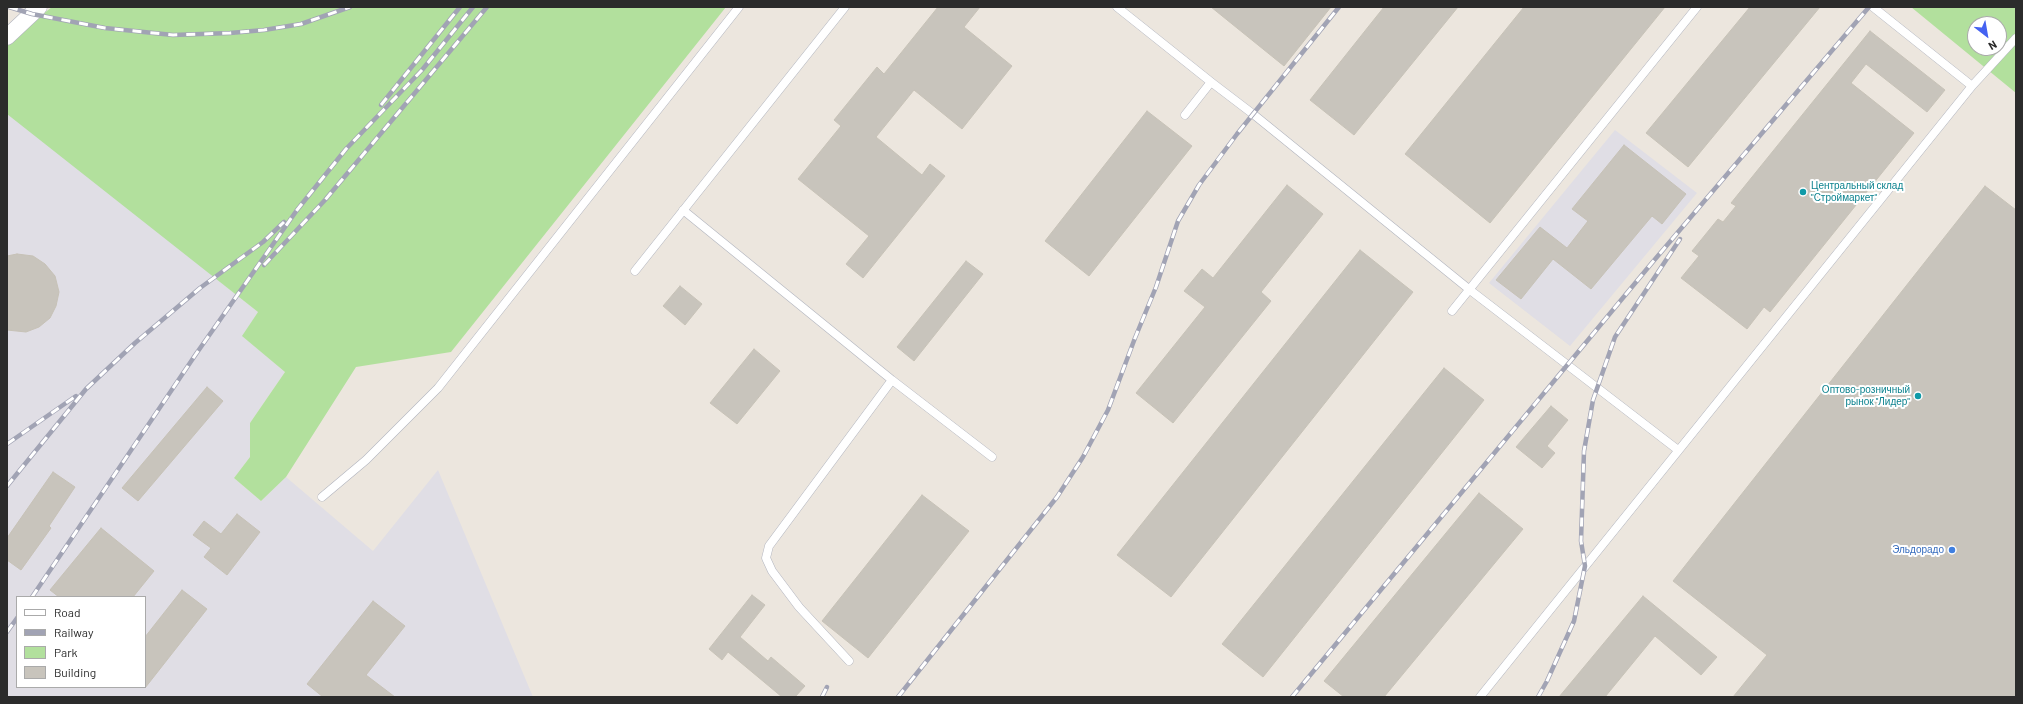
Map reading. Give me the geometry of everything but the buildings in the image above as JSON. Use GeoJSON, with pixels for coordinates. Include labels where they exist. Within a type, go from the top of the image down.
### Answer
{"type":"FeatureCollection","features":[{"type":"Feature","properties":{"kind":"street"},"geometry":{"type":"LineString","coordinates":[[7,37],[39,7]]}},
{"type":"Feature","properties":{"kind":"lane"},"geometry":{"type":"LineString","coordinates":[[322,498],[366,460],[438,388],[739,7]]}},
{"type":"Feature","properties":{"kind":"lane"},"geometry":{"type":"LineString","coordinates":[[635,270],[845,7]]}},
{"type":"Feature","properties":{"kind":"lane"},"geometry":{"type":"LineString","coordinates":[[1117,7],[1210,82],[1253,114],[1470,290],[1678,450]]}},
{"type":"Feature","properties":{"kind":"lane"},"geometry":{"type":"LineString","coordinates":[[1452,311],[1697,7]]}},
{"type":"Feature","properties":{"kind":"lane"},"geometry":{"type":"LineString","coordinates":[[1873,7],[1972,86]]}},
{"type":"Feature","properties":{"kind":"lane"},"geometry":{"type":"LineString","coordinates":[[1480,697],[1972,86],[2016,38]]}},
{"type":"Feature","properties":{"kind":"lane"},"geometry":{"type":"LineString","coordinates":[[1185,115],[1210,82]]}},
{"type":"Feature","properties":{"kind":"lane"},"geometry":{"type":"LineString","coordinates":[[683,210],[892,380],[992,457]]}},
{"type":"Feature","properties":{"kind":"lane"},"geometry":{"type":"LineString","coordinates":[[849,661],[799,607],[772,571],[766,558],[769,546],[892,380]]}},
{"type":"Feature","properties":{"kind":"shaded area"},"geometry":{"type":"Polygon","coordinates":[[[7,108],[258,312],[243,336],[285,372],[250,423],[250,457],[234,478],[261,501],[286,477],[373,551],[438,470],[533,697],[7,697],[7,108]]]}},
{"type":"Feature","properties":{"kind":"shaded area"},"geometry":{"type":"Polygon","coordinates":[[[1615,130],[1697,193],[1570,346],[1489,283],[1615,130]]]}},
{"type":"Feature","properties":{"kind":"green space"},"geometry":{"type":"Polygon","coordinates":[[[52,7],[726,7],[451,352],[356,367],[286,477],[261,501],[234,478],[250,457],[250,423],[285,372],[242,336],[258,312],[7,114],[7,42],[52,7]]]}},
{"type":"Feature","properties":{"kind":"green space"},"geometry":{"type":"Polygon","coordinates":[[[1911,7],[2016,7],[2016,93],[1971,56],[2007,56],[2007,16],[1967,16],[1967,53],[1911,7]]]}},
{"type":"Feature","properties":{"kind":"railway"},"geometry":{"type":"LineString","coordinates":[[9,7],[32,14],[105,28],[173,35],[264,30],[301,24],[350,7]]}},
{"type":"Feature","properties":{"kind":"railway"},"geometry":{"type":"LineString","coordinates":[[381,105],[460,7]]}},
{"type":"Feature","properties":{"kind":"railway"},"geometry":{"type":"LineString","coordinates":[[33,596],[196,354],[297,210],[346,149],[422,70],[473,7]]}},
{"type":"Feature","properties":{"kind":"railway"},"geometry":{"type":"LineString","coordinates":[[264,265],[325,200],[487,7]]}},
{"type":"Feature","properties":{"kind":"railway"},"geometry":{"type":"LineString","coordinates":[[898,697],[1057,497],[1083,457],[1108,410],[1156,287],[1178,221],[1199,185],[1237,134],[1339,7]]}},
{"type":"Feature","properties":{"kind":"railway"},"geometry":{"type":"LineString","coordinates":[[1292,697],[1651,264],[1869,7]]}},
{"type":"Feature","properties":{"kind":"railway"},"geometry":{"type":"LineString","coordinates":[[7,486],[86,389],[135,343],[200,288],[263,242],[284,222]]}},
{"type":"Feature","properties":{"kind":"railway"},"geometry":{"type":"LineString","coordinates":[[1538,697],[1547,681],[1574,621],[1585,566],[1581,541],[1584,451],[1593,400],[1615,337],[1680,239]]}},
{"type":"Feature","properties":{"kind":"railway"},"geometry":{"type":"LineString","coordinates":[[7,444],[76,396]]}},
{"type":"Feature","properties":{"kind":"railway"},"geometry":{"type":"LineString","coordinates":[[7,632],[16,619]]}},
{"type":"Feature","properties":{"kind":"railway"},"geometry":{"type":"LineString","coordinates":[[822,697],[827,687]]}},
{"type":"Feature","properties":{"kind":"place","name":"Центральный склад \"Строймаркет\""},"geometry":{"type":"Point","coordinates":[1803,192]}},
{"type":"Feature","properties":{"kind":"place","name":"Оптово-розничный рынок \"Лидер\""},"geometry":{"type":"Point","coordinates":[1918,396]}},
{"type":"Feature","properties":{"kind":"place","name":"Эльдорадо"},"geometry":{"type":"Point","coordinates":[1952,550]}}]}
